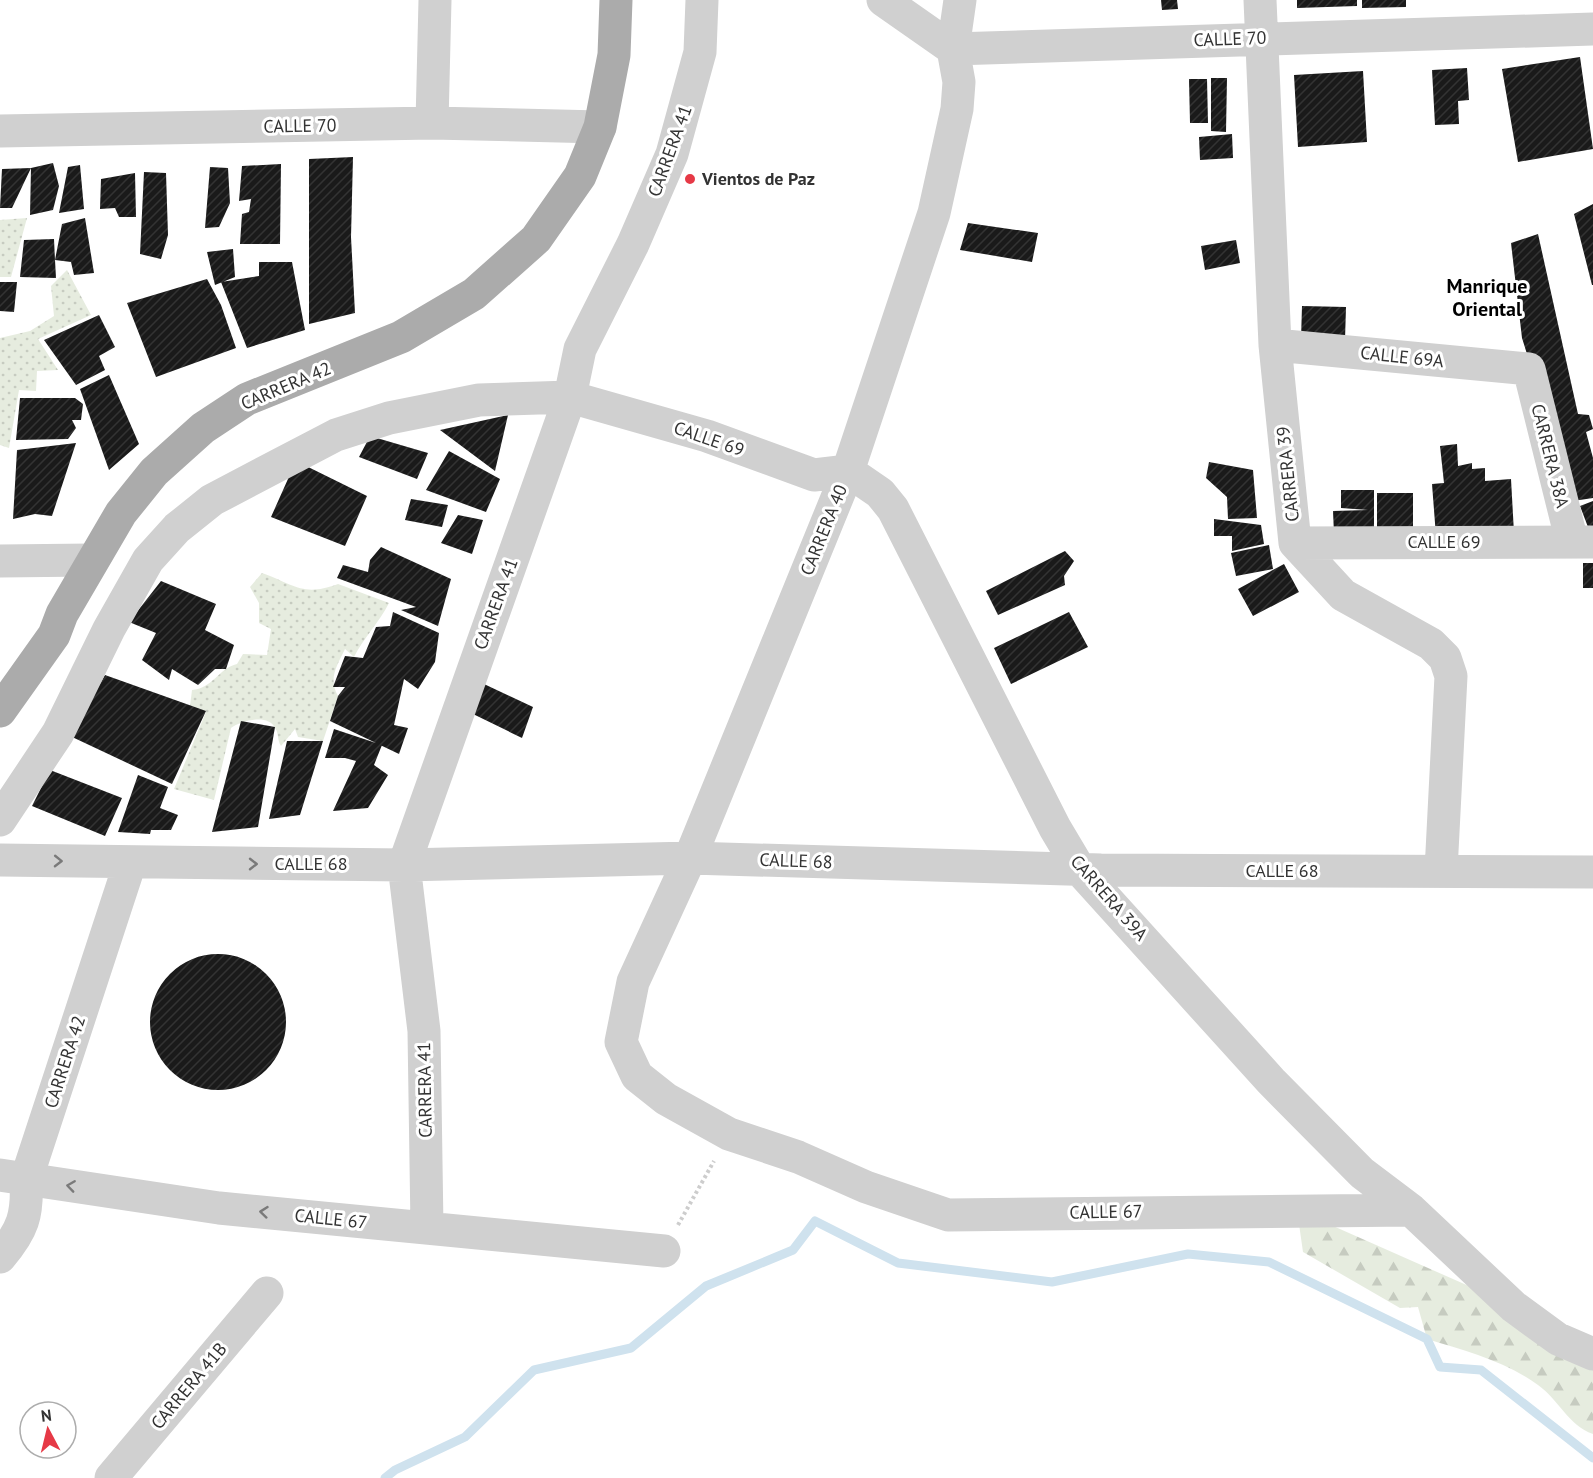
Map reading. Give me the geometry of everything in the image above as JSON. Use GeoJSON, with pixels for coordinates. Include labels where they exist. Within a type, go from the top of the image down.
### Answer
{"type":"FeatureCollection","features":[{"type":"Feature","properties":{"kind":"main road"},"geometry":{"type":"LineString","coordinates":[[600,127],[614,55],[616,0]]}},
{"type":"Feature","properties":{"kind":"main road","name":"CARRERA 42"},"geometry":{"type":"LineString","coordinates":[[0,711],[54,635],[62,614],[91,560],[121,513],[154,472],[202,428],[248,399],[401,337],[474,294],[536,239],[580,176],[600,127]]}},
{"type":"Feature","properties":{"kind":"main road","name":"CARRERA 42"},"geometry":{"type":"LineString","coordinates":[[0,683],[41,625],[62,614]]}},
{"type":"Feature","properties":{"kind":"street"},"geometry":{"type":"LineString","coordinates":[[432,123],[435,0]]}},
{"type":"Feature","properties":{"kind":"street","name":"CARRERA 41"},"geometry":{"type":"LineString","coordinates":[[427,1228],[424,1031],[404,865],[570,397],[580,349],[633,244],[672,154],[700,52],[702,0]]}},
{"type":"Feature","properties":{"kind":"street"},"geometry":{"type":"LineString","coordinates":[[883,0],[953,49]]}},
{"type":"Feature","properties":{"kind":"street","name":"CARRERA 40"},"geometry":{"type":"LineString","coordinates":[[621,1042],[633,982],[690,858],[848,471],[934,213],[957,109],[959,82],[953,49],[960,0]]}},
{"type":"Feature","properties":{"kind":"street","name":"CARRERA 39"},"geometry":{"type":"LineString","coordinates":[[1260,0],[1275,345],[1294,543],[1344,595],[1431,644],[1445,658],[1451,676],[1441,871]]}},
{"type":"Feature","properties":{"kind":"street","name":"CALLE 70"},"geometry":{"type":"LineString","coordinates":[[953,49],[1593,28]]}},
{"type":"Feature","properties":{"kind":"street","name":"CALLE 70"},"geometry":{"type":"LineString","coordinates":[[0,130],[432,123],[600,127]]}},
{"type":"Feature","properties":{"kind":"street","name":"CALLE 69A"},"geometry":{"type":"LineString","coordinates":[[1275,345],[1529,369]]}},
{"type":"Feature","properties":{"kind":"street","name":"CARRERA 38A"},"geometry":{"type":"LineString","coordinates":[[1529,369],[1582,542]]}},
{"type":"Feature","properties":{"kind":"street","name":"CALLE 69"},"geometry":{"type":"LineString","coordinates":[[0,820],[58,733],[109,629],[148,560],[177,528],[212,500],[336,435],[389,418],[479,400],[570,397],[707,436],[814,475],[848,471]]}},
{"type":"Feature","properties":{"kind":"street","name":"CARRERA 39A"},"geometry":{"type":"LineString","coordinates":[[848,471],[880,493],[893,509],[1055,828],[1080,870],[1271,1081],[1362,1173],[1411,1210]]}},
{"type":"Feature","properties":{"kind":"street","name":"CALLE 69"},"geometry":{"type":"LineString","coordinates":[[1294,543],[1582,542]]}},
{"type":"Feature","properties":{"kind":"street"},"geometry":{"type":"LineString","coordinates":[[0,561],[91,560]]}},
{"type":"Feature","properties":{"kind":"street","name":"CALLE 68"},"geometry":{"type":"LineString","coordinates":[[0,860],[404,865],[690,858],[1080,870],[1593,872]]}},
{"type":"Feature","properties":{"kind":"street","name":"CARRERA 42"},"geometry":{"type":"LineString","coordinates":[[0,1257],[18,1236],[27,1205],[13,1178],[130,863]]}},
{"type":"Feature","properties":{"kind":"street","name":"CALLE 67"},"geometry":{"type":"LineString","coordinates":[[621,1042],[637,1076],[666,1099],[729,1134],[798,1157],[866,1187],[948,1215],[1411,1210]]}},
{"type":"Feature","properties":{"kind":"street","name":"CALLE 67"},"geometry":{"type":"LineString","coordinates":[[13,1178],[219,1208],[664,1251]]}},
{"type":"Feature","properties":{"kind":"street"},"geometry":{"type":"LineString","coordinates":[[1411,1210],[1514,1307],[1558,1339],[1593,1354]]}},
{"type":"Feature","properties":{"kind":"street","name":"CARRERA 41B"},"geometry":{"type":"LineString","coordinates":[[111,1478],[267,1293]]}},
{"type":"Feature","properties":{"kind":"path"},"geometry":{"type":"LineString","coordinates":[[664,1251],[729,1134]]}},
{"type":"Feature","properties":{"kind":"green space"},"geometry":{"type":"Polygon","coordinates":[[[27,218],[11,277],[0,277],[0,220],[27,218]]]}},
{"type":"Feature","properties":{"kind":"green space"},"geometry":{"type":"Polygon","coordinates":[[[67,270],[91,315],[38,339],[58,370],[37,371],[36,391],[19,390],[9,448],[0,445],[0,338],[30,331],[54,316],[51,286],[67,270]]]}},
{"type":"Feature","properties":{"kind":"green space"},"geometry":{"type":"Polygon","coordinates":[[[262,573],[299,588],[326,588],[338,584],[389,603],[354,657],[345,649],[339,661],[334,678],[338,696],[323,741],[298,737],[295,729],[281,746],[272,723],[254,720],[241,723],[231,728],[214,800],[174,789],[206,712],[190,706],[192,690],[205,686],[225,670],[237,664],[243,654],[267,655],[271,629],[259,623],[259,603],[250,587],[262,573]]]}},
{"type":"Feature","properties":{"kind":"green space"},"geometry":{"type":"Polygon","coordinates":[[[1297,1210],[1593,1341],[1593,1434],[1577,1425],[1538,1385],[1512,1369],[1427,1339],[1418,1307],[1400,1308],[1303,1252],[1297,1210]]]}},
{"type":"Feature","properties":{"kind":"building"},"geometry":{"type":"Polygon","coordinates":[[[1161,0],[1177,0],[1178,9],[1162,10],[1161,0]]]}},
{"type":"Feature","properties":{"kind":"building"},"geometry":{"type":"Polygon","coordinates":[[[1297,0],[1357,0],[1357,6],[1297,8],[1297,0]]]}},
{"type":"Feature","properties":{"kind":"building"},"geometry":{"type":"Polygon","coordinates":[[[1362,0],[1406,0],[1406,7],[1362,8],[1362,0]]]}},
{"type":"Feature","properties":{"kind":"building"},"geometry":{"type":"Polygon","coordinates":[[[1580,57],[1593,149],[1518,162],[1502,69],[1580,57]]]}},
{"type":"Feature","properties":{"kind":"building"},"geometry":{"type":"Polygon","coordinates":[[[1467,68],[1469,100],[1458,101],[1459,124],[1435,125],[1432,70],[1467,68]]]}},
{"type":"Feature","properties":{"kind":"building"},"geometry":{"type":"Polygon","coordinates":[[[1363,71],[1367,142],[1298,147],[1294,75],[1363,71]]]}},
{"type":"Feature","properties":{"kind":"building"},"geometry":{"type":"Polygon","coordinates":[[[1211,78],[1227,78],[1226,132],[1211,131],[1211,78]]]}},
{"type":"Feature","properties":{"kind":"building"},"geometry":{"type":"Polygon","coordinates":[[[1189,79],[1207,79],[1208,123],[1190,123],[1189,79]]]}},
{"type":"Feature","properties":{"kind":"building"},"geometry":{"type":"Polygon","coordinates":[[[1232,134],[1233,158],[1200,160],[1199,137],[1232,134]]]}},
{"type":"Feature","properties":{"kind":"building"},"geometry":{"type":"Polygon","coordinates":[[[353,157],[351,237],[355,313],[309,324],[309,159],[353,157]]]}},
{"type":"Feature","properties":{"kind":"building"},"geometry":{"type":"Polygon","coordinates":[[[53,163],[59,186],[53,210],[30,215],[31,168],[53,163]]]}},
{"type":"Feature","properties":{"kind":"building"},"geometry":{"type":"Polygon","coordinates":[[[281,164],[280,244],[240,244],[242,214],[249,212],[251,199],[239,201],[242,166],[281,164]]]}},
{"type":"Feature","properties":{"kind":"building"},"geometry":{"type":"Polygon","coordinates":[[[80,165],[84,209],[59,213],[68,167],[80,165]]]}},
{"type":"Feature","properties":{"kind":"building"},"geometry":{"type":"Polygon","coordinates":[[[210,167],[228,168],[230,203],[219,227],[205,228],[210,167]]]}},
{"type":"Feature","properties":{"kind":"building"},"geometry":{"type":"Polygon","coordinates":[[[31,168],[12,208],[0,208],[2,169],[31,168]]]}},
{"type":"Feature","properties":{"kind":"building"},"geometry":{"type":"Polygon","coordinates":[[[144,172],[166,173],[168,235],[161,259],[140,254],[144,172]]]}},
{"type":"Feature","properties":{"kind":"building"},"geometry":{"type":"Polygon","coordinates":[[[135,173],[136,217],[119,217],[115,208],[100,209],[101,179],[135,173]]]}},
{"type":"Feature","properties":{"kind":"building"},"geometry":{"type":"Polygon","coordinates":[[[1593,204],[1593,285],[1592,285],[1574,214],[1593,204]]]}},
{"type":"Feature","properties":{"kind":"building"},"geometry":{"type":"Polygon","coordinates":[[[85,218],[94,273],[74,275],[71,262],[55,260],[62,224],[85,218]]]}},
{"type":"Feature","properties":{"kind":"building"},"geometry":{"type":"Polygon","coordinates":[[[968,223],[1038,233],[1032,262],[960,250],[968,223]]]}},
{"type":"Feature","properties":{"kind":"building"},"geometry":{"type":"Polygon","coordinates":[[[1538,234],[1578,414],[1589,415],[1593,429],[1586,432],[1593,458],[1593,498],[1573,501],[1522,338],[1511,243],[1538,234]]]}},
{"type":"Feature","properties":{"kind":"building"},"geometry":{"type":"Polygon","coordinates":[[[54,239],[56,278],[20,277],[24,240],[54,239]]]}},
{"type":"Feature","properties":{"kind":"building"},"geometry":{"type":"Polygon","coordinates":[[[1236,240],[1240,263],[1205,270],[1201,246],[1236,240]]]}},
{"type":"Feature","properties":{"kind":"building"},"geometry":{"type":"Polygon","coordinates":[[[233,249],[235,277],[215,285],[207,252],[233,249]]]}},
{"type":"Feature","properties":{"kind":"building"},"geometry":{"type":"Polygon","coordinates":[[[259,262],[292,262],[305,330],[247,348],[221,282],[259,276],[259,262]]]}},
{"type":"Feature","properties":{"kind":"building"},"geometry":{"type":"Polygon","coordinates":[[[207,279],[221,305],[236,348],[156,377],[127,303],[207,279]]]}},
{"type":"Feature","properties":{"kind":"building"},"geometry":{"type":"Polygon","coordinates":[[[0,282],[17,282],[14,312],[0,311],[0,282]]]}},
{"type":"Feature","properties":{"kind":"building"},"geometry":{"type":"Polygon","coordinates":[[[1302,306],[1346,307],[1345,340],[1301,339],[1302,306]]]}},
{"type":"Feature","properties":{"kind":"building"},"geometry":{"type":"Polygon","coordinates":[[[99,315],[115,347],[99,356],[105,370],[76,385],[44,340],[99,315]]]}},
{"type":"Feature","properties":{"kind":"building"},"geometry":{"type":"Polygon","coordinates":[[[109,375],[139,444],[109,470],[80,389],[109,375]]]}},
{"type":"Feature","properties":{"kind":"building"},"geometry":{"type":"Polygon","coordinates":[[[20,398],[75,398],[83,404],[81,420],[72,420],[76,428],[68,439],[16,440],[20,398]]]}},
{"type":"Feature","properties":{"kind":"building"},"geometry":{"type":"Polygon","coordinates":[[[508,415],[495,471],[440,430],[508,415]]]}},
{"type":"Feature","properties":{"kind":"building"},"geometry":{"type":"Polygon","coordinates":[[[370,436],[428,453],[417,479],[359,457],[370,436]]]}},
{"type":"Feature","properties":{"kind":"building"},"geometry":{"type":"Polygon","coordinates":[[[76,443],[52,516],[35,514],[13,519],[17,450],[76,443]]]}},
{"type":"Feature","properties":{"kind":"building"},"geometry":{"type":"Polygon","coordinates":[[[1457,444],[1458,466],[1472,463],[1472,469],[1485,468],[1485,481],[1511,479],[1514,533],[1436,536],[1432,484],[1444,483],[1440,446],[1457,444]]]}},
{"type":"Feature","properties":{"kind":"building"},"geometry":{"type":"Polygon","coordinates":[[[449,451],[500,479],[486,512],[426,490],[449,451]]]}},
{"type":"Feature","properties":{"kind":"building"},"geometry":{"type":"Polygon","coordinates":[[[296,461],[367,496],[345,546],[271,517],[296,461]]]}},
{"type":"Feature","properties":{"kind":"building"},"geometry":{"type":"Polygon","coordinates":[[[1209,462],[1253,470],[1257,518],[1228,519],[1227,497],[1206,478],[1209,462]]]}},
{"type":"Feature","properties":{"kind":"building"},"geometry":{"type":"Polygon","coordinates":[[[1341,490],[1374,490],[1374,532],[1334,534],[1333,511],[1368,510],[1341,508],[1341,490]]]}},
{"type":"Feature","properties":{"kind":"building"},"geometry":{"type":"Polygon","coordinates":[[[1377,493],[1413,493],[1413,534],[1377,534],[1377,493]]]}},
{"type":"Feature","properties":{"kind":"building"},"geometry":{"type":"Polygon","coordinates":[[[411,499],[448,505],[442,527],[405,520],[411,499]]]}},
{"type":"Feature","properties":{"kind":"building"},"geometry":{"type":"Polygon","coordinates":[[[1593,501],[1593,535],[1591,535],[1580,506],[1593,501]]]}},
{"type":"Feature","properties":{"kind":"building"},"geometry":{"type":"Polygon","coordinates":[[[458,515],[483,520],[472,554],[441,543],[458,515]]]}},
{"type":"Feature","properties":{"kind":"building"},"geometry":{"type":"Polygon","coordinates":[[[1214,519],[1261,525],[1264,544],[1232,551],[1232,536],[1214,536],[1214,519]]]}},
{"type":"Feature","properties":{"kind":"building"},"geometry":{"type":"Polygon","coordinates":[[[1269,545],[1273,569],[1236,576],[1231,553],[1269,545]]]}},
{"type":"Feature","properties":{"kind":"building"},"geometry":{"type":"Polygon","coordinates":[[[381,547],[451,579],[438,626],[401,610],[416,607],[337,578],[343,565],[368,572],[370,560],[381,547]]]}},
{"type":"Feature","properties":{"kind":"building"},"geometry":{"type":"Polygon","coordinates":[[[1065,551],[1074,561],[1064,576],[1065,585],[998,615],[986,591],[1065,551]]]}},
{"type":"Feature","properties":{"kind":"building"},"geometry":{"type":"Polygon","coordinates":[[[1583,563],[1593,563],[1593,588],[1583,588],[1583,563]]]}},
{"type":"Feature","properties":{"kind":"building"},"geometry":{"type":"Polygon","coordinates":[[[1284,564],[1299,592],[1253,616],[1238,589],[1284,564]]]}},
{"type":"Feature","properties":{"kind":"building"},"geometry":{"type":"Polygon","coordinates":[[[161,581],[216,604],[205,630],[234,645],[226,669],[215,669],[198,685],[172,669],[169,680],[142,660],[156,633],[129,622],[161,581]]]}},
{"type":"Feature","properties":{"kind":"building"},"geometry":{"type":"Polygon","coordinates":[[[393,612],[439,633],[435,662],[418,689],[404,679],[394,725],[408,728],[399,754],[330,721],[338,696],[345,687],[333,687],[345,656],[363,658],[376,627],[390,626],[393,612]]]}},
{"type":"Feature","properties":{"kind":"building"},"geometry":{"type":"Polygon","coordinates":[[[1069,612],[1088,647],[1011,684],[994,648],[1069,612]]]}},
{"type":"Feature","properties":{"kind":"building"},"geometry":{"type":"Polygon","coordinates":[[[105,675],[206,711],[172,784],[70,736],[105,675]]]}},
{"type":"Feature","properties":{"kind":"building"},"geometry":{"type":"Polygon","coordinates":[[[484,684],[533,707],[522,738],[473,714],[484,684]]]}},
{"type":"Feature","properties":{"kind":"building"},"geometry":{"type":"Polygon","coordinates":[[[241,721],[275,727],[258,827],[212,832],[241,721]]]}},
{"type":"Feature","properties":{"kind":"building"},"geometry":{"type":"Polygon","coordinates":[[[334,729],[382,745],[374,765],[388,775],[368,808],[333,811],[356,761],[345,758],[325,758],[334,729]]]}},
{"type":"Feature","properties":{"kind":"building"},"geometry":{"type":"Polygon","coordinates":[[[287,741],[323,741],[300,815],[269,819],[287,741]]]}},
{"type":"Feature","properties":{"kind":"building"},"geometry":{"type":"Polygon","coordinates":[[[50,770],[122,798],[105,836],[32,806],[50,770]]]}},
{"type":"Feature","properties":{"kind":"building"},"geometry":{"type":"Polygon","coordinates":[[[138,775],[168,787],[160,808],[178,815],[171,830],[151,830],[150,834],[118,832],[138,775]]]}},
{"type":"Feature","properties":{"kind":"building"},"geometry":{"type":"Polygon","coordinates":[[[218,954],[244,959],[256,965],[266,974],[275,984],[281,996],[286,1022],[281,1048],[275,1060],[266,1070],[256,1079],[244,1085],[218,1090],[192,1085],[180,1079],[170,1070],[161,1060],[155,1048],[150,1022],[155,996],[161,984],[170,974],[180,965],[192,959],[218,954]]]}},
{"type":"Feature","properties":{"kind":"waterway"},"geometry":{"type":"LineString","coordinates":[[385,1478],[395,1470],[465,1437],[534,1370],[631,1348],[706,1286],[793,1250],[815,1221],[898,1263],[1052,1282],[1188,1254],[1269,1262],[1427,1339],[1440,1367],[1481,1370],[1593,1458]]}},
{"type":"Feature","properties":{"kind":"place","name":"Vientos de Paz"},"geometry":{"type":"Point","coordinates":[690,179]}},
{"type":"Feature","properties":{"kind":"district","name":"Manrique Oriental"},"geometry":{"type":"Point","coordinates":[1487,298]}}]}
